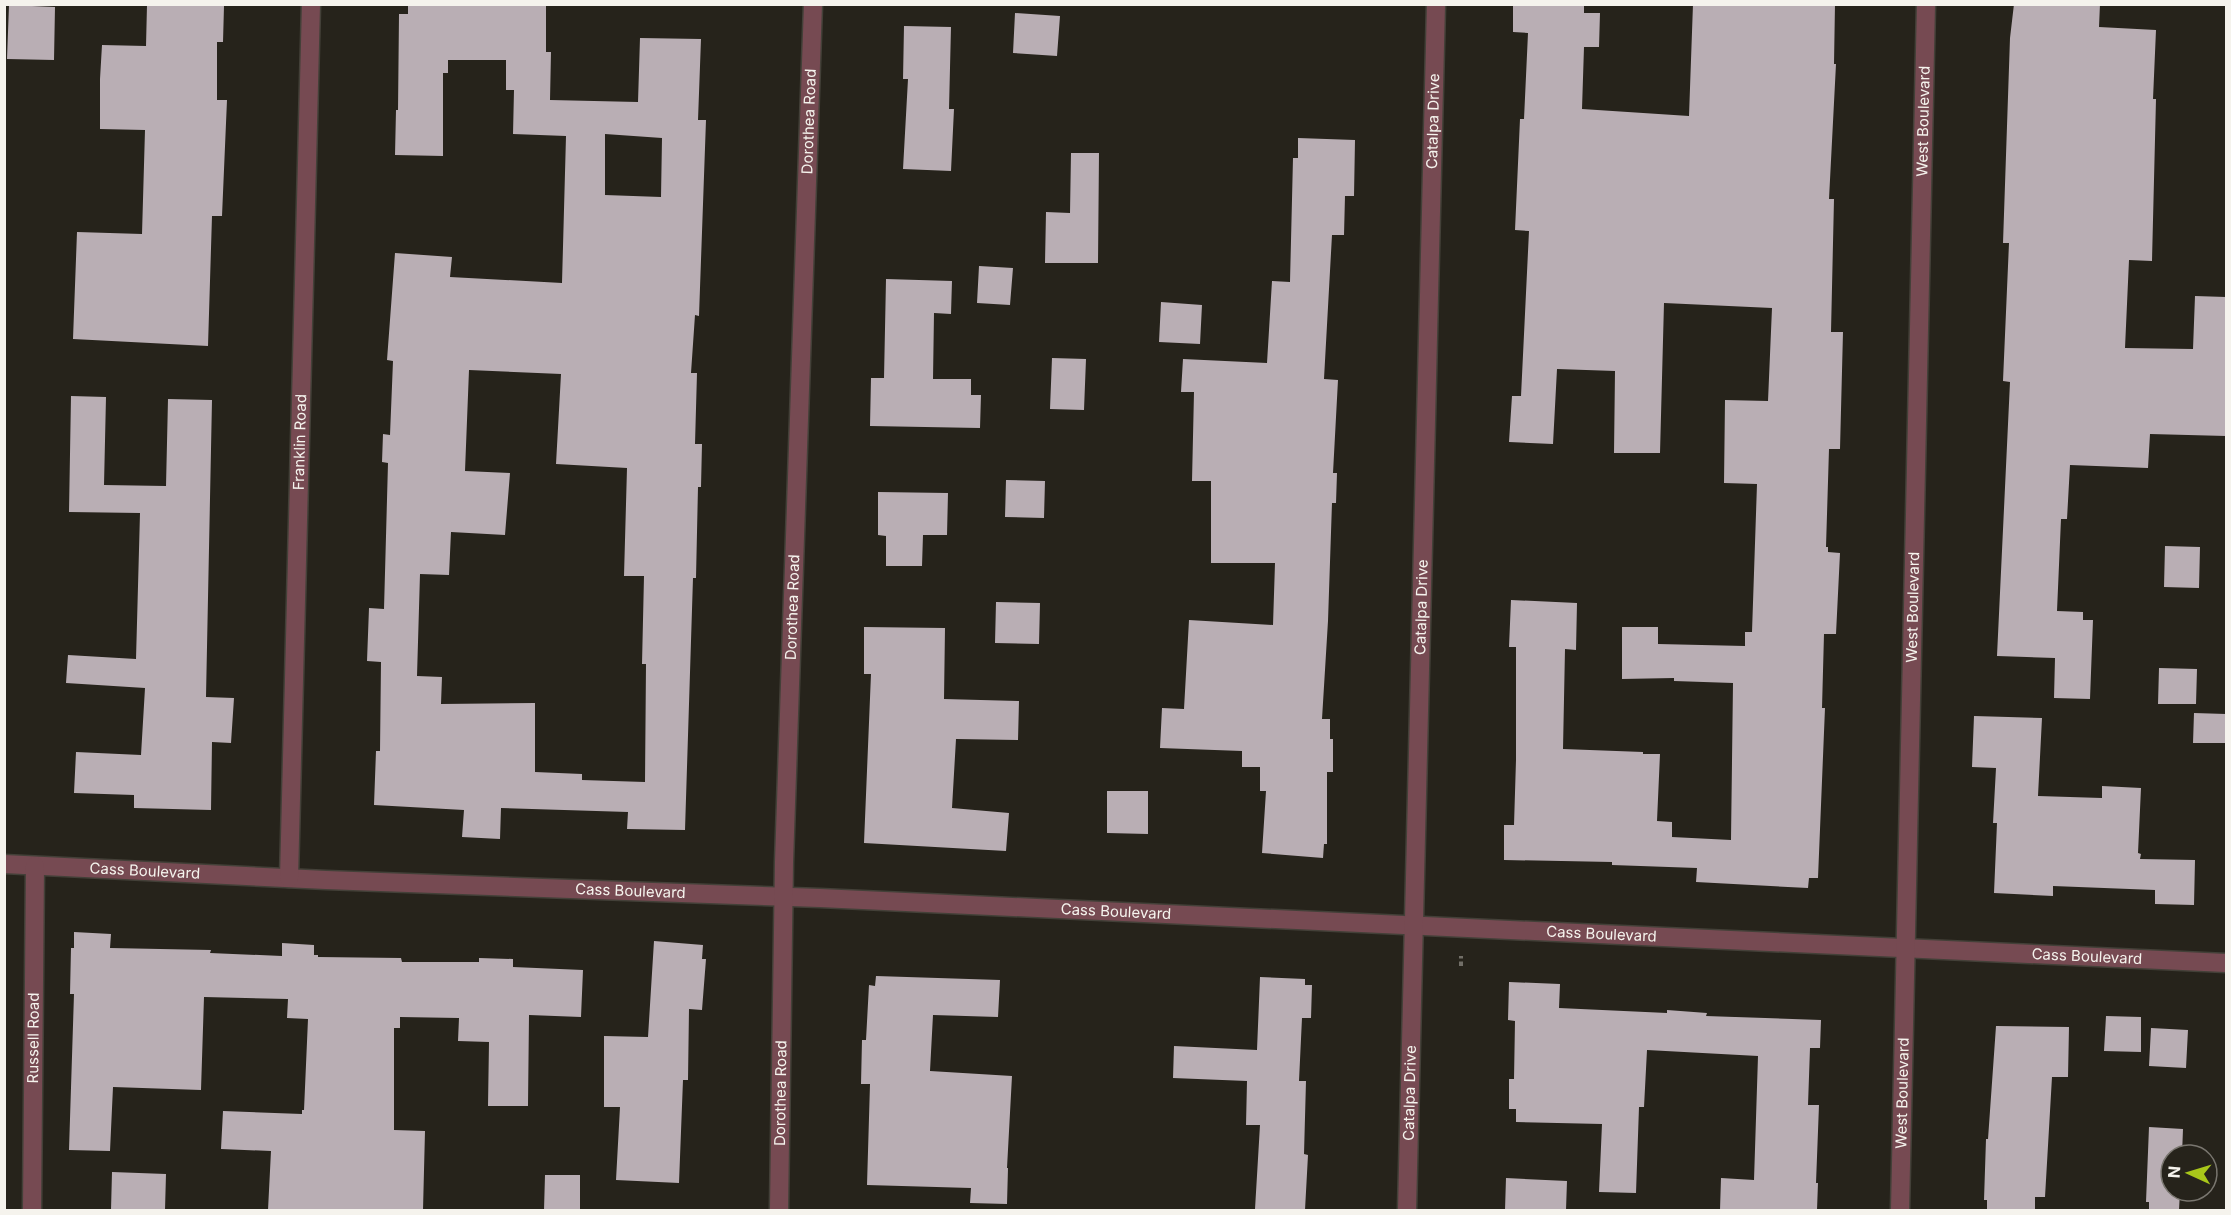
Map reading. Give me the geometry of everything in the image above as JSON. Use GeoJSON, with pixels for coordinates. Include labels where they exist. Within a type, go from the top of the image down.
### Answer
{"type":"FeatureCollection","features":[{"type":"Feature","properties":{"kind":"street","name":"Franklin Road"},"geometry":{"type":"LineString","coordinates":[[290,878],[311,4]]}},
{"type":"Feature","properties":{"kind":"street","name":"Dorothea Road"},"geometry":{"type":"LineString","coordinates":[[779,1210],[784,862],[813,4]]}},
{"type":"Feature","properties":{"kind":"street","name":"Catalpa Drive"},"geometry":{"type":"LineString","coordinates":[[1407,1210],[1436,4]]}},
{"type":"Feature","properties":{"kind":"street","name":"West Boulevard"},"geometry":{"type":"LineString","coordinates":[[1900,1210],[1926,4]]}},
{"type":"Feature","properties":{"kind":"street","name":"Cass Boulevard"},"geometry":{"type":"LineString","coordinates":[[4,864],[1414,925],[2226,963]]}},
{"type":"Feature","properties":{"kind":"street","name":"Russell Road"},"geometry":{"type":"LineString","coordinates":[[32,1210],[35,866]]}},
{"type":"Feature","properties":{"kind":"path"},"geometry":{"type":"LineString","coordinates":[[1461,956],[1461,966]]}},
{"type":"Feature","properties":{"kind":"building"},"geometry":{"type":"Polygon","coordinates":[[[408,4],[546,4],[546,52],[551,52],[550,100],[638,102],[640,38],[701,39],[698,120],[706,120],[699,316],[695,315],[691,373],[697,373],[695,444],[702,444],[701,487],[698,487],[696,578],[693,578],[685,830],[627,829],[628,812],[501,808],[500,839],[462,837],[464,810],[374,805],[376,751],[380,751],[381,662],[367,661],[369,608],[384,609],[388,463],[382,462],[383,434],[390,435],[393,361],[387,360],[395,253],[452,257],[450,277],[562,283],[566,136],[513,134],[514,90],[506,90],[506,60],[448,60],[448,73],[443,73],[443,156],[395,155],[399,14],[408,14],[408,4]],[[605,134],[605,195],[661,197],[662,138],[605,134]],[[469,370],[465,471],[510,473],[505,535],[451,532],[449,575],[420,574],[417,676],[442,677],[441,704],[535,703],[535,772],[582,774],[582,780],[645,782],[646,664],[642,664],[644,576],[624,576],[627,468],[556,464],[561,374],[469,370]]]}},
{"type":"Feature","properties":{"kind":"building"},"geometry":{"type":"Polygon","coordinates":[[[1513,4],[1584,4],[1584,13],[1600,13],[1599,47],[1584,47],[1582,109],[1689,116],[1693,4],[1835,4],[1834,64],[1836,64],[1829,199],[1834,199],[1831,332],[1843,332],[1840,449],[1829,449],[1826,547],[1828,547],[1828,552],[1840,553],[1836,634],[1824,634],[1822,708],[1825,708],[1818,878],[1809,878],[1808,888],[1696,882],[1697,868],[1612,865],[1612,862],[1504,860],[1504,825],[1514,825],[1516,760],[1516,647],[1509,647],[1511,600],[1577,603],[1576,650],[1565,649],[1563,749],[1660,754],[1657,821],[1672,822],[1672,837],[1731,840],[1733,683],[1674,681],[1674,678],[1622,679],[1622,627],[1658,627],[1658,644],[1745,646],[1745,632],[1752,632],[1757,484],[1724,483],[1725,400],[1768,401],[1772,308],[1664,303],[1660,453],[1614,453],[1615,371],[1557,369],[1553,444],[1509,442],[1512,396],[1521,396],[1529,231],[1515,230],[1520,119],[1524,119],[1528,33],[1513,32],[1513,4]]]}},
{"type":"Feature","properties":{"kind":"building"},"geometry":{"type":"Polygon","coordinates":[[[2014,4],[2100,4],[2099,27],[2156,30],[2153,99],[2156,99],[2152,261],[2129,260],[2125,348],[2193,349],[2195,296],[2226,297],[2226,436],[2150,434],[2148,468],[2070,465],[2067,519],[2061,519],[2057,611],[2083,612],[2083,620],[2093,620],[2090,699],[2054,698],[2055,658],[1997,656],[2010,382],[2003,381],[2009,243],[2003,243],[2010,38],[2014,4]]]}},
{"type":"Feature","properties":{"kind":"building"},"geometry":{"type":"Polygon","coordinates":[[[9,5],[55,7],[54,60],[7,59],[9,5]]]}},
{"type":"Feature","properties":{"kind":"building"},"geometry":{"type":"Polygon","coordinates":[[[147,5],[224,6],[223,42],[217,42],[217,100],[227,100],[222,216],[212,216],[208,346],[73,339],[77,232],[142,234],[145,130],[100,129],[100,79],[102,45],[146,46],[147,5]]]}},
{"type":"Feature","properties":{"kind":"building"},"geometry":{"type":"Polygon","coordinates":[[[1015,13],[1060,16],[1057,56],[1013,53],[1015,13]]]}},
{"type":"Feature","properties":{"kind":"building"},"geometry":{"type":"Polygon","coordinates":[[[904,26],[951,27],[949,109],[954,109],[951,171],[903,169],[908,79],[903,79],[904,26]]]}},
{"type":"Feature","properties":{"kind":"building"},"geometry":{"type":"Polygon","coordinates":[[[1298,138],[1355,140],[1354,196],[1345,196],[1344,235],[1332,235],[1324,379],[1338,380],[1333,473],[1337,473],[1336,503],[1332,503],[1322,719],[1330,719],[1330,739],[1333,739],[1333,772],[1327,772],[1327,844],[1324,844],[1323,858],[1262,853],[1266,791],[1260,791],[1260,767],[1242,767],[1242,751],[1160,748],[1162,708],[1184,709],[1189,620],[1273,625],[1275,563],[1211,563],[1211,481],[1192,481],[1194,392],[1181,392],[1183,359],[1267,363],[1272,281],[1290,282],[1293,158],[1298,158],[1298,138]]]}},
{"type":"Feature","properties":{"kind":"building"},"geometry":{"type":"Polygon","coordinates":[[[1071,153],[1099,153],[1098,263],[1045,263],[1046,212],[1070,213],[1071,153]]]}},
{"type":"Feature","properties":{"kind":"building"},"geometry":{"type":"Polygon","coordinates":[[[979,266],[1013,268],[1010,305],[977,303],[979,266]]]}},
{"type":"Feature","properties":{"kind":"building"},"geometry":{"type":"Polygon","coordinates":[[[886,279],[952,281],[951,314],[934,313],[933,379],[971,379],[971,395],[981,395],[980,428],[870,426],[871,378],[884,378],[886,279]]]}},
{"type":"Feature","properties":{"kind":"building"},"geometry":{"type":"Polygon","coordinates":[[[1161,302],[1202,305],[1200,344],[1159,342],[1161,302]]]}},
{"type":"Feature","properties":{"kind":"building"},"geometry":{"type":"Polygon","coordinates":[[[1052,358],[1086,359],[1084,410],[1050,409],[1052,358]]]}},
{"type":"Feature","properties":{"kind":"building"},"geometry":{"type":"Polygon","coordinates":[[[71,396],[106,397],[104,485],[166,486],[168,399],[212,400],[206,697],[234,698],[231,743],[212,742],[211,810],[134,808],[134,795],[74,793],[76,752],[141,755],[145,688],[66,683],[68,655],[136,659],[140,513],[69,512],[71,396]]]}},
{"type":"Feature","properties":{"kind":"building"},"geometry":{"type":"Polygon","coordinates":[[[1006,480],[1045,481],[1044,518],[1005,517],[1006,480]]]}},
{"type":"Feature","properties":{"kind":"building"},"geometry":{"type":"Polygon","coordinates":[[[878,492],[948,493],[947,535],[923,535],[922,566],[886,566],[886,536],[878,535],[878,492]]]}},
{"type":"Feature","properties":{"kind":"building"},"geometry":{"type":"Polygon","coordinates":[[[2165,546],[2200,547],[2199,588],[2164,587],[2165,546]]]}},
{"type":"Feature","properties":{"kind":"building"},"geometry":{"type":"Polygon","coordinates":[[[996,602],[1040,603],[1039,644],[995,643],[996,602]]]}},
{"type":"Feature","properties":{"kind":"building"},"geometry":{"type":"Polygon","coordinates":[[[864,627],[945,628],[944,699],[1019,701],[1018,740],[956,739],[952,808],[1009,813],[1006,851],[864,843],[871,674],[864,674],[864,627]]]}},
{"type":"Feature","properties":{"kind":"building"},"geometry":{"type":"Polygon","coordinates":[[[2159,668],[2197,669],[2196,704],[2158,704],[2159,668]]]}},
{"type":"Feature","properties":{"kind":"building"},"geometry":{"type":"Polygon","coordinates":[[[2194,713],[2226,714],[2226,743],[2193,743],[2194,713]]]}},
{"type":"Feature","properties":{"kind":"building"},"geometry":{"type":"Polygon","coordinates":[[[1974,716],[2042,718],[2038,796],[2102,798],[2102,786],[2141,788],[2138,853],[2141,854],[2140,859],[2195,860],[2194,905],[2155,904],[2155,890],[2053,886],[2053,896],[1994,893],[1997,823],[1993,823],[1996,768],[1972,767],[1974,716]]]}},
{"type":"Feature","properties":{"kind":"building"},"geometry":{"type":"Polygon","coordinates":[[[1107,791],[1148,791],[1148,834],[1107,833],[1107,791]]]}},
{"type":"Feature","properties":{"kind":"building"},"geometry":{"type":"Polygon","coordinates":[[[74,932],[111,934],[110,948],[211,950],[210,953],[282,956],[282,943],[314,945],[314,955],[318,957],[401,958],[402,962],[479,962],[479,958],[513,959],[513,967],[583,970],[581,1017],[529,1015],[528,1106],[488,1106],[489,1042],[458,1041],[459,1018],[400,1017],[400,1028],[394,1028],[394,1130],[425,1131],[423,1210],[268,1210],[271,1151],[221,1149],[223,1111],[302,1114],[308,1019],[287,1018],[288,999],[204,997],[201,1090],[113,1087],[110,1151],[69,1150],[74,994],[70,994],[71,948],[74,948],[74,932]]]}},
{"type":"Feature","properties":{"kind":"building"},"geometry":{"type":"Polygon","coordinates":[[[654,941],[703,945],[702,959],[706,959],[702,1010],[689,1009],[688,1080],[683,1080],[679,1183],[616,1180],[620,1107],[604,1107],[604,1036],[648,1037],[654,941]]]}},
{"type":"Feature","properties":{"kind":"building"},"geometry":{"type":"Polygon","coordinates":[[[876,976],[1000,980],[998,1017],[933,1015],[930,1071],[1012,1076],[1007,1204],[970,1203],[971,1188],[867,1185],[870,1084],[861,1084],[862,1040],[866,1040],[869,985],[875,986],[876,976]]]}},
{"type":"Feature","properties":{"kind":"building"},"geometry":{"type":"Polygon","coordinates":[[[1260,977],[1305,979],[1305,985],[1312,985],[1311,1018],[1302,1018],[1299,1081],[1306,1081],[1304,1154],[1308,1155],[1305,1210],[1255,1209],[1260,1125],[1246,1125],[1247,1081],[1173,1078],[1174,1046],[1257,1050],[1260,977]]]}},
{"type":"Feature","properties":{"kind":"building"},"geometry":{"type":"Polygon","coordinates":[[[1509,982],[1560,984],[1559,1008],[1667,1013],[1667,1010],[1707,1013],[1706,1016],[1821,1020],[1820,1048],[1810,1048],[1808,1105],[1819,1105],[1817,1210],[1720,1210],[1721,1178],[1754,1180],[1758,1056],[1647,1050],[1644,1107],[1639,1107],[1636,1193],[1599,1192],[1602,1124],[1516,1122],[1516,1109],[1509,1109],[1509,1079],[1514,1079],[1515,1021],[1508,1020],[1509,982]]]}},
{"type":"Feature","properties":{"kind":"building"},"geometry":{"type":"Polygon","coordinates":[[[2106,1016],[2141,1017],[2141,1052],[2104,1051],[2106,1016]]]}},
{"type":"Feature","properties":{"kind":"building"},"geometry":{"type":"Polygon","coordinates":[[[1996,1026],[2069,1027],[2068,1077],[2052,1077],[2045,1197],[2035,1197],[2035,1210],[1987,1210],[1987,1200],[1984,1200],[1986,1139],[1988,1139],[1996,1026]]]}},
{"type":"Feature","properties":{"kind":"building"},"geometry":{"type":"Polygon","coordinates":[[[2151,1028],[2188,1030],[2186,1068],[2149,1066],[2151,1028]]]}},
{"type":"Feature","properties":{"kind":"building"},"geometry":{"type":"Polygon","coordinates":[[[2149,1127],[2183,1129],[2182,1143],[2159,1143],[2159,1203],[2179,1203],[2179,1210],[2149,1210],[2149,1202],[2146,1202],[2149,1127]]]}},
{"type":"Feature","properties":{"kind":"building"},"geometry":{"type":"Polygon","coordinates":[[[112,1172],[166,1174],[165,1210],[111,1210],[112,1172]]]}},
{"type":"Feature","properties":{"kind":"building"},"geometry":{"type":"Polygon","coordinates":[[[545,1175],[580,1175],[580,1210],[544,1210],[545,1175]]]}},
{"type":"Feature","properties":{"kind":"building"},"geometry":{"type":"Polygon","coordinates":[[[1506,1178],[1567,1181],[1566,1210],[1505,1210],[1506,1178]]]}}]}
